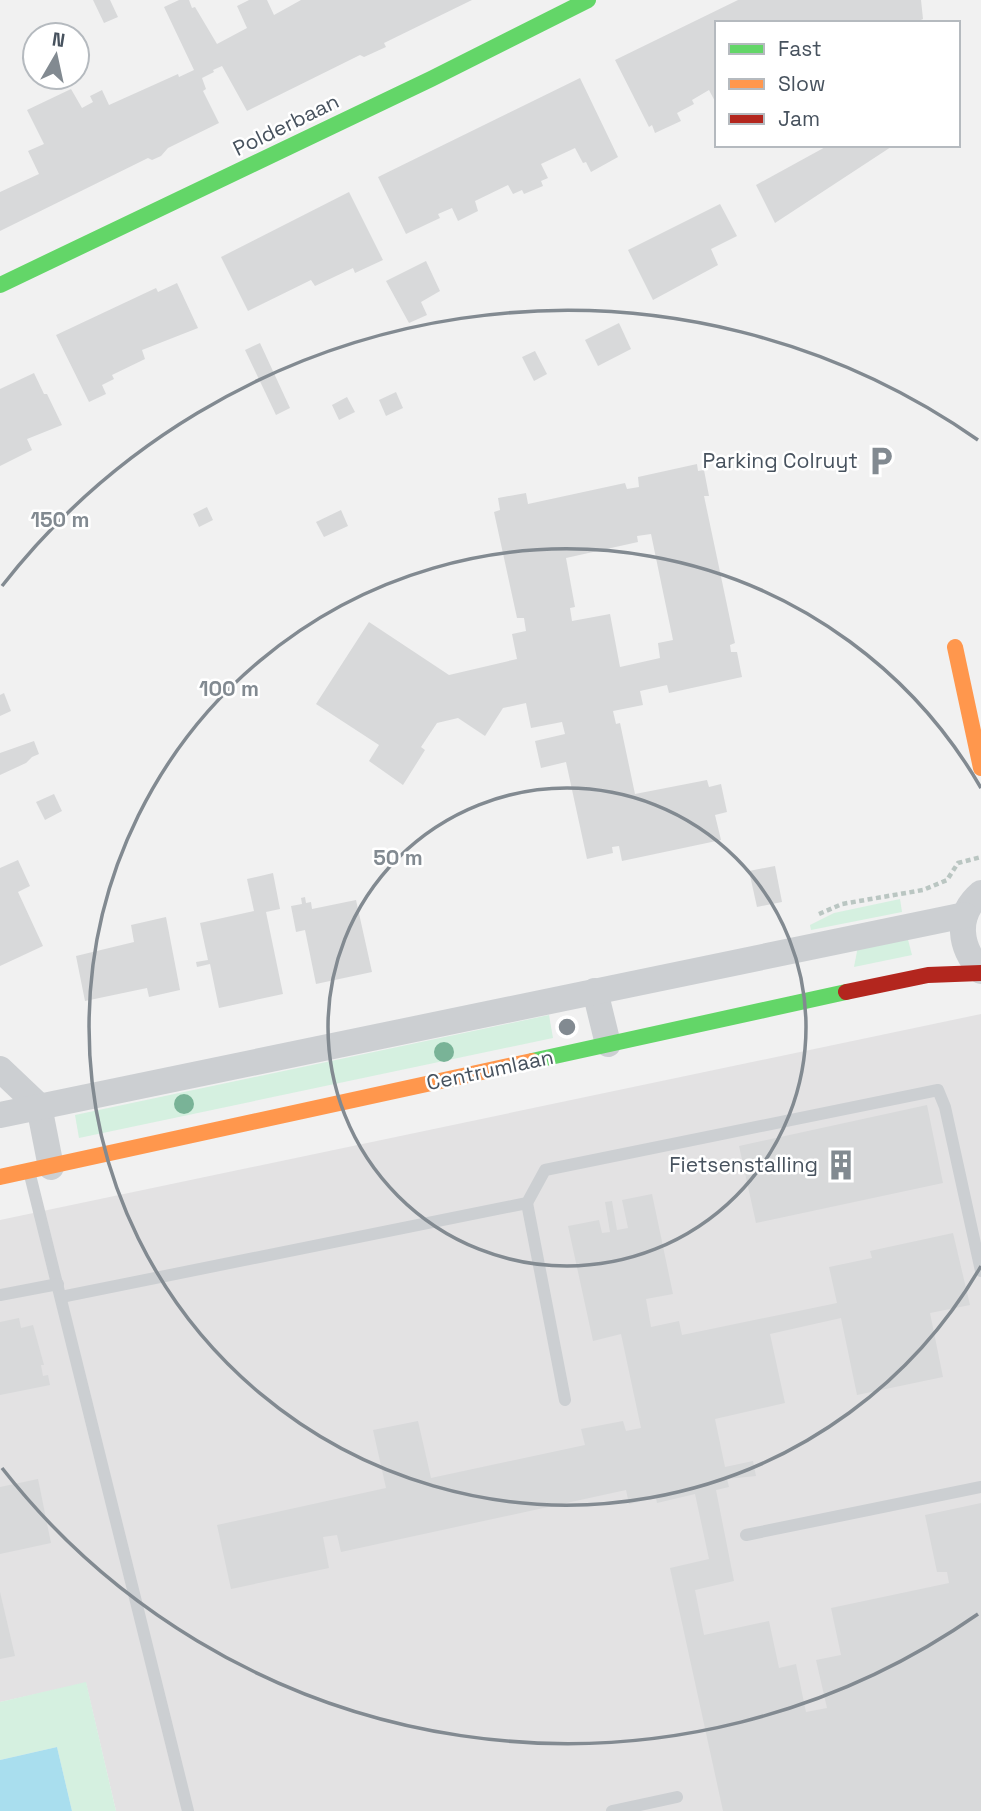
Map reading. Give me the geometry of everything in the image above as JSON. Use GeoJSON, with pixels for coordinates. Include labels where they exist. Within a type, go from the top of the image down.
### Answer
{"type":"FeatureCollection","features":[{"type":"Feature","properties":{"kind":"street","name":"Polderbaan"},"geometry":{"type":"LineString","coordinates":[[0,285],[419,85],[588,0]]}},
{"type":"Feature","properties":{"kind":"street"},"geometry":{"type":"LineString","coordinates":[[955,647],[976,717],[981,768]]}},
{"type":"Feature","properties":{"kind":"street"},"geometry":{"type":"LineString","coordinates":[[0,1115],[965,915],[981,893]]}},
{"type":"Feature","properties":{"kind":"street","name":"Centrumlaan"},"geometry":{"type":"LineString","coordinates":[[965,915],[962,931],[965,949],[981,972]]}},
{"type":"Feature","properties":{"kind":"street","name":"Centrumlaan"},"geometry":{"type":"LineString","coordinates":[[0,1177],[928,975],[981,972]]}},
{"type":"Feature","properties":{"kind":"street"},"geometry":{"type":"LineString","coordinates":[[594,992],[608,1044]]}},
{"type":"Feature","properties":{"kind":"street"},"geometry":{"type":"LineString","coordinates":[[0,1069],[39,1106],[40,1169]]}},
{"type":"Feature","properties":{"kind":"lane"},"geometry":{"type":"LineString","coordinates":[[565,1400],[527,1203],[545,1170],[938,1090],[945,1107],[981,1271]]}},
{"type":"Feature","properties":{"kind":"lane"},"geometry":{"type":"LineString","coordinates":[[40,1169],[59,1291],[188,1811]]}},
{"type":"Feature","properties":{"kind":"lane"},"geometry":{"type":"LineString","coordinates":[[0,1295],[59,1291],[527,1203]]}},
{"type":"Feature","properties":{"kind":"lane"},"geometry":{"type":"LineString","coordinates":[[746,1535],[981,1487]]}},
{"type":"Feature","properties":{"kind":"lane"},"geometry":{"type":"LineString","coordinates":[[612,1811],[677,1797]]}},
{"type":"Feature","properties":{"kind":"path"},"geometry":{"type":"LineString","coordinates":[[788,951],[812,917],[842,904],[923,890],[947,880],[958,863],[981,857]]}},
{"type":"Feature","properties":{"kind":"shaded area"},"geometry":{"type":"Polygon","coordinates":[[[981,1014],[981,1811],[116,1811],[86,1683],[0,1702],[0,1220],[981,1014]]]}},
{"type":"Feature","properties":{"kind":"green space"},"geometry":{"type":"Polygon","coordinates":[[[900,899],[902,912],[811,930],[810,925],[834,913],[900,899]]]}},
{"type":"Feature","properties":{"kind":"green space"},"geometry":{"type":"Polygon","coordinates":[[[906,932],[912,955],[854,967],[859,941],[906,932]]]}},
{"type":"Feature","properties":{"kind":"green space"},"geometry":{"type":"Polygon","coordinates":[[[549,1015],[553,1038],[79,1138],[75,1115],[549,1015]]]}},
{"type":"Feature","properties":{"kind":"green space"},"geometry":{"type":"Polygon","coordinates":[[[86,1682],[116,1811],[72,1811],[57,1747],[0,1760],[0,1702],[86,1682]]]}},
{"type":"Feature","properties":{"kind":"water"},"geometry":{"type":"Polygon","coordinates":[[[57,1747],[72,1811],[0,1811],[0,1760],[57,1747]]]}},
{"type":"Feature","properties":{"kind":"building"},"geometry":{"type":"Polygon","coordinates":[[[93,0],[110,0],[118,17],[104,23],[93,0]]]}},
{"type":"Feature","properties":{"kind":"building"},"geometry":{"type":"Polygon","coordinates":[[[179,0],[189,0],[217,44],[247,28],[237,6],[249,0],[267,0],[274,15],[301,0],[472,0],[384,43],[386,47],[364,57],[360,55],[247,111],[222,66],[213,70],[214,72],[202,78],[206,89],[203,91],[219,123],[168,148],[161,156],[152,160],[148,158],[0,231],[0,192],[39,174],[28,151],[44,144],[27,110],[67,91],[72,91],[82,108],[93,102],[90,96],[102,90],[109,105],[178,74],[179,77],[194,70],[164,7],[179,0]]]}},
{"type":"Feature","properties":{"kind":"building"},"geometry":{"type":"Polygon","coordinates":[[[738,0],[921,0],[923,19],[919,21],[715,21],[715,101],[709,90],[692,100],[694,104],[677,113],[681,121],[655,133],[652,125],[649,127],[615,60],[738,0]]]}},
{"type":"Feature","properties":{"kind":"building"},"geometry":{"type":"Polygon","coordinates":[[[580,78],[618,157],[591,172],[575,148],[541,164],[548,178],[541,181],[543,186],[524,194],[522,190],[513,194],[508,185],[475,201],[478,211],[458,221],[452,208],[438,214],[440,218],[406,234],[378,177],[580,78]]]}},
{"type":"Feature","properties":{"kind":"building"},"geometry":{"type":"Polygon","coordinates":[[[825,147],[891,147],[775,223],[756,185],[825,147]]]}},
{"type":"Feature","properties":{"kind":"building"},"geometry":{"type":"Polygon","coordinates":[[[349,192],[383,260],[355,273],[353,268],[315,286],[311,280],[248,311],[221,257],[349,192]]]}},
{"type":"Feature","properties":{"kind":"building"},"geometry":{"type":"Polygon","coordinates":[[[720,204],[737,236],[711,249],[718,265],[653,300],[628,250],[720,204]]]}},
{"type":"Feature","properties":{"kind":"building"},"geometry":{"type":"Polygon","coordinates":[[[426,261],[440,291],[421,302],[427,315],[409,323],[386,281],[426,261]]]}},
{"type":"Feature","properties":{"kind":"building"},"geometry":{"type":"Polygon","coordinates":[[[177,283],[198,328],[142,350],[145,359],[112,375],[114,379],[102,385],[106,394],[89,402],[56,335],[156,288],[158,292],[177,283]]]}},
{"type":"Feature","properties":{"kind":"building"},"geometry":{"type":"Polygon","coordinates":[[[619,323],[631,349],[598,366],[585,340],[619,323]]]}},
{"type":"Feature","properties":{"kind":"building"},"geometry":{"type":"Polygon","coordinates":[[[260,343],[290,408],[276,415],[245,350],[260,343]]]}},
{"type":"Feature","properties":{"kind":"building"},"geometry":{"type":"Polygon","coordinates":[[[535,351],[547,374],[534,381],[522,357],[535,351]]]}},
{"type":"Feature","properties":{"kind":"building"},"geometry":{"type":"Polygon","coordinates":[[[34,373],[62,425],[27,439],[32,450],[0,466],[0,389],[34,373]]]}},
{"type":"Feature","properties":{"kind":"building"},"geometry":{"type":"Polygon","coordinates":[[[396,392],[403,408],[386,416],[379,400],[396,392]]]}},
{"type":"Feature","properties":{"kind":"building"},"geometry":{"type":"Polygon","coordinates":[[[347,397],[355,412],[339,420],[332,405],[347,397]]]}},
{"type":"Feature","properties":{"kind":"building"},"geometry":{"type":"Polygon","coordinates":[[[697,464],[698,471],[704,470],[709,496],[704,496],[735,643],[730,645],[731,652],[737,652],[742,677],[669,693],[667,685],[640,691],[643,705],[613,711],[616,724],[620,723],[635,794],[707,780],[709,787],[721,784],[727,812],[715,815],[721,840],[622,861],[619,846],[612,847],[613,853],[587,859],[566,762],[541,768],[535,741],[565,734],[562,722],[531,728],[526,703],[503,708],[485,736],[458,718],[437,723],[421,747],[425,750],[403,785],[369,761],[379,745],[316,704],[369,622],[449,675],[517,659],[512,634],[526,631],[524,618],[517,618],[494,512],[500,510],[498,498],[526,493],[528,504],[625,483],[627,489],[639,487],[638,477],[697,464]],[[651,534],[637,536],[638,542],[566,558],[575,607],[570,608],[572,621],[610,614],[620,667],[660,658],[658,643],[673,640],[651,534]]]}},
{"type":"Feature","properties":{"kind":"building"},"geometry":{"type":"Polygon","coordinates":[[[207,507],[213,520],[199,527],[193,514],[207,507]]]}},
{"type":"Feature","properties":{"kind":"building"},"geometry":{"type":"Polygon","coordinates":[[[341,510],[348,526],[324,537],[316,522],[341,510]]]}},
{"type":"Feature","properties":{"kind":"building"},"geometry":{"type":"Polygon","coordinates":[[[4,693],[11,711],[0,716],[0,695],[4,693]]]}},
{"type":"Feature","properties":{"kind":"building"},"geometry":{"type":"Polygon","coordinates":[[[34,741],[39,754],[0,775],[0,753],[34,741]]]}},
{"type":"Feature","properties":{"kind":"building"},"geometry":{"type":"Polygon","coordinates":[[[54,794],[62,811],[45,820],[36,802],[54,794]]]}},
{"type":"Feature","properties":{"kind":"building"},"geometry":{"type":"Polygon","coordinates":[[[18,860],[30,886],[18,892],[43,946],[0,966],[0,868],[18,860]]]}},
{"type":"Feature","properties":{"kind":"building"},"geometry":{"type":"Polygon","coordinates":[[[775,866],[782,902],[757,907],[749,871],[775,866]]]}},
{"type":"Feature","properties":{"kind":"building"},"geometry":{"type":"Polygon","coordinates":[[[273,873],[280,909],[266,912],[283,994],[219,1008],[210,964],[197,967],[196,962],[208,960],[200,923],[254,911],[247,879],[273,873]]]}},
{"type":"Feature","properties":{"kind":"building"},"geometry":{"type":"Polygon","coordinates":[[[305,897],[306,903],[311,902],[312,909],[356,900],[372,972],[316,984],[305,930],[296,932],[291,906],[302,904],[301,898],[305,897]]]}},
{"type":"Feature","properties":{"kind":"building"},"geometry":{"type":"Polygon","coordinates":[[[166,917],[180,990],[149,997],[147,988],[85,1001],[76,956],[134,942],[131,925],[166,917]]]}},
{"type":"Feature","properties":{"kind":"building","name":"Fietsenstalling"},"geometry":{"type":"Polygon","coordinates":[[[927,1105],[943,1183],[756,1223],[739,1146],[927,1105]]]}},
{"type":"Feature","properties":{"kind":"building"},"geometry":{"type":"Polygon","coordinates":[[[652,1194],[673,1294],[646,1299],[651,1327],[679,1321],[682,1335],[837,1303],[829,1267],[872,1258],[870,1251],[953,1233],[970,1305],[930,1313],[943,1377],[857,1395],[841,1318],[770,1334],[785,1403],[715,1419],[725,1467],[753,1461],[756,1476],[727,1479],[729,1487],[716,1490],[734,1581],[695,1590],[704,1635],[769,1621],[779,1668],[796,1664],[806,1712],[827,1708],[816,1660],[841,1655],[831,1608],[949,1583],[947,1572],[937,1572],[925,1515],[981,1503],[981,1811],[723,1811],[670,1568],[709,1559],[695,1494],[657,1503],[656,1498],[629,1504],[626,1490],[341,1552],[337,1535],[323,1537],[329,1568],[231,1589],[217,1525],[386,1488],[373,1430],[418,1421],[431,1478],[585,1445],[581,1429],[623,1421],[626,1431],[641,1428],[621,1334],[593,1341],[568,1226],[599,1220],[602,1233],[610,1232],[605,1202],[612,1201],[617,1230],[628,1228],[622,1200],[652,1194]]]}},
{"type":"Feature","properties":{"kind":"building"},"geometry":{"type":"Polygon","coordinates":[[[19,1318],[21,1328],[33,1325],[44,1365],[41,1365],[43,1376],[48,1375],[50,1385],[0,1395],[0,1322],[19,1318]]]}},
{"type":"Feature","properties":{"kind":"building"},"geometry":{"type":"Polygon","coordinates":[[[38,1479],[51,1543],[0,1554],[0,1487],[38,1479]]]}},
{"type":"Feature","properties":{"kind":"building"},"geometry":{"type":"Polygon","coordinates":[[[0,1592],[15,1656],[0,1659],[0,1592]]]}},
{"type":"Feature","properties":{"kind":"traffic: fast"},"geometry":{"type":"LineString","coordinates":[[0,285],[431,79],[588,0]]}},
{"type":"Feature","properties":{"kind":"traffic: fast"},"geometry":{"type":"LineString","coordinates":[[532,1061],[846,992]]}},
{"type":"Feature","properties":{"kind":"traffic: slow"},"geometry":{"type":"LineString","coordinates":[[955,647],[981,768]]}},
{"type":"Feature","properties":{"kind":"traffic: slow"},"geometry":{"type":"LineString","coordinates":[[0,1177],[532,1061]]}},
{"type":"Feature","properties":{"kind":"traffic: jam"},"geometry":{"type":"LineString","coordinates":[[846,992],[928,975],[981,973]]}},
{"type":"Feature","properties":{"kind":"place","name":"Parking Colruyt"},"geometry":{"type":"Point","coordinates":[881,461]}},
{"type":"Feature","properties":{"kind":"place","name":"Fietsenstalling"},"geometry":{"type":"Point","coordinates":[841,1165]}}]}
